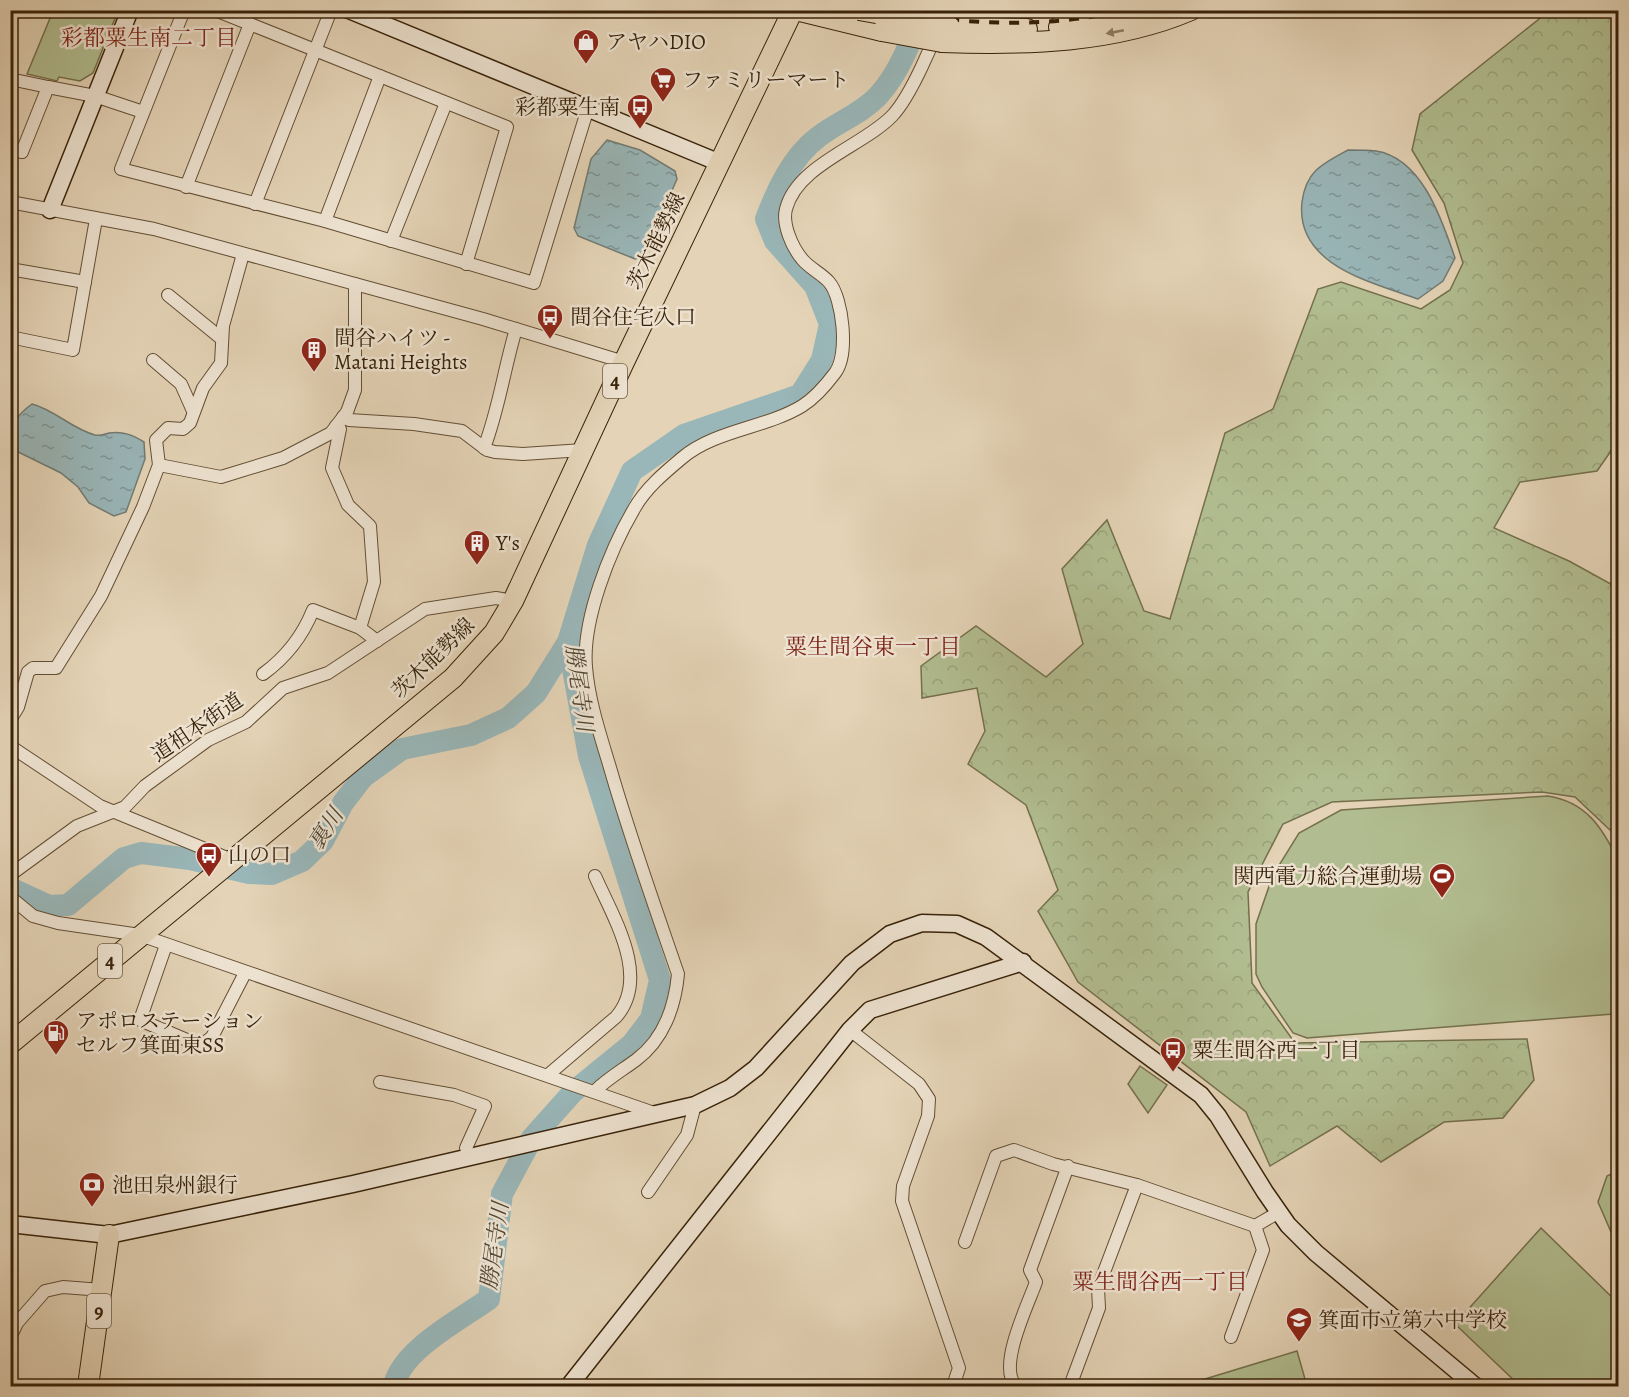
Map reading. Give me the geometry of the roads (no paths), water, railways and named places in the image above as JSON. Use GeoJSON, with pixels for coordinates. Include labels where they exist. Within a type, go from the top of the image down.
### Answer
{"type":"FeatureCollection","features":[{"type":"Feature","properties":{"kind":"main road"},"geometry":{"type":"LineString","coordinates":[[794,10],[882,31],[945,26],[1011,29],[1059,27],[1142,10]]}},
{"type":"Feature","properties":{"kind":"main road","name":"茨木能勢線"},"geometry":{"type":"LineString","coordinates":[[10,1044],[453,678],[494,633],[513,601],[624,362],[794,10]]}},
{"type":"Feature","properties":{"kind":"main road"},"geometry":{"type":"LineString","coordinates":[[859,10],[1031,42],[1084,37],[1164,21],[1191,10]]}},
{"type":"Feature","properties":{"kind":"main road","name":"9"},"geometry":{"type":"LineString","coordinates":[[88,1386],[109,1235]]}},
{"type":"Feature","properties":{"kind":"street"},"geometry":{"type":"LineString","coordinates":[[50,210],[130,10]]}},
{"type":"Feature","properties":{"kind":"street"},"geometry":{"type":"LineString","coordinates":[[184,10],[121,169],[325,221],[534,283],[588,108]]}},
{"type":"Feature","properties":{"kind":"street"},"geometry":{"type":"LineString","coordinates":[[215,10],[507,127],[466,264]]}},
{"type":"Feature","properties":{"kind":"street"},"geometry":{"type":"LineString","coordinates":[[255,204],[331,10]]}},
{"type":"Feature","properties":{"kind":"street"},"geometry":{"type":"LineString","coordinates":[[349,10],[720,163]]}},
{"type":"Feature","properties":{"kind":"street"},"geometry":{"type":"LineString","coordinates":[[186,187],[250,24]]}},
{"type":"Feature","properties":{"kind":"street"},"geometry":{"type":"LineString","coordinates":[[595,1091],[608,1078],[638,1059],[657,1039],[676,997],[678,974],[629,834],[594,714],[586,665],[594,605],[616,545],[634,508],[658,478],[686,454],[715,439],[802,406],[824,387],[839,368],[844,346],[841,317],[831,284],[802,259],[790,237],[785,217],[786,207],[796,189],[824,163],[883,123],[903,103],[929,51],[945,26]]}},
{"type":"Feature","properties":{"kind":"street"},"geometry":{"type":"LineString","coordinates":[[325,221],[380,76]]}},
{"type":"Feature","properties":{"kind":"street"},"geometry":{"type":"LineString","coordinates":[[10,79],[95,96],[143,112]]}},
{"type":"Feature","properties":{"kind":"street"},"geometry":{"type":"LineString","coordinates":[[10,150],[22,152],[48,87]]}},
{"type":"Feature","properties":{"kind":"street"},"geometry":{"type":"LineString","coordinates":[[391,241],[446,102]]}},
{"type":"Feature","properties":{"kind":"street"},"geometry":{"type":"LineString","coordinates":[[10,202],[154,229],[516,329],[624,362]]}},
{"type":"Feature","properties":{"kind":"street"},"geometry":{"type":"LineString","coordinates":[[10,337],[73,350],[96,219]]}},
{"type":"Feature","properties":{"kind":"street"},"geometry":{"type":"LineString","coordinates":[[10,720],[18,707],[28,672],[33,668],[56,668],[101,596],[159,465],[156,440],[168,428],[183,429],[190,423],[203,388],[221,363],[223,326],[243,254]]}},
{"type":"Feature","properties":{"kind":"street"},"geometry":{"type":"LineString","coordinates":[[10,269],[85,282]]}},
{"type":"Feature","properties":{"kind":"street"},"geometry":{"type":"LineString","coordinates":[[159,465],[221,477],[283,458],[331,433],[340,421],[355,390],[355,284]]}},
{"type":"Feature","properties":{"kind":"street"},"geometry":{"type":"LineString","coordinates":[[168,295],[222,339]]}},
{"type":"Feature","properties":{"kind":"street"},"geometry":{"type":"LineString","coordinates":[[484,448],[496,417],[505,367],[516,329]]}},
{"type":"Feature","properties":{"kind":"street"},"geometry":{"type":"LineString","coordinates":[[153,360],[181,384],[193,411]]}},
{"type":"Feature","properties":{"kind":"street"},"geometry":{"type":"LineString","coordinates":[[340,421],[414,424],[462,431],[484,448],[495,452],[523,454],[561,449],[583,450]]}},
{"type":"Feature","properties":{"kind":"street"},"geometry":{"type":"LineString","coordinates":[[340,421],[332,468],[348,505],[370,526],[374,582],[360,628]]}},
{"type":"Feature","properties":{"kind":"street","name":"道祖本街道"},"geometry":{"type":"LineString","coordinates":[[10,875],[77,826],[125,807],[145,786],[208,740],[246,722],[283,688],[328,673],[425,609],[496,598],[513,601]]}},
{"type":"Feature","properties":{"kind":"street"},"geometry":{"type":"LineString","coordinates":[[263,674],[281,661],[307,627],[313,610],[360,628],[377,641]]}},
{"type":"Feature","properties":{"kind":"street"},"geometry":{"type":"LineString","coordinates":[[10,746],[114,813],[231,860]]}},
{"type":"Feature","properties":{"kind":"street"},"geometry":{"type":"LineString","coordinates":[[548,1075],[616,1017],[625,1007],[630,994],[630,967],[622,936],[595,876]]}},
{"type":"Feature","properties":{"kind":"street"},"geometry":{"type":"LineString","coordinates":[[10,897],[33,916],[58,923],[140,935],[658,1114]]}},
{"type":"Feature","properties":{"kind":"street"},"geometry":{"type":"LineString","coordinates":[[10,1224],[109,1235],[353,1184],[694,1105],[730,1088],[756,1068],[852,963],[890,934],[922,923],[957,924],[986,937],[1023,962],[1201,1095],[1218,1116],[1279,1212],[1316,1253],[1475,1386]]}},
{"type":"Feature","properties":{"kind":"street"},"geometry":{"type":"LineString","coordinates":[[166,945],[140,1020],[201,1046],[212,1037],[245,973]]}},
{"type":"Feature","properties":{"kind":"street"},"geometry":{"type":"LineString","coordinates":[[569,1386],[850,1030],[870,1010],[1023,962]]}},
{"type":"Feature","properties":{"kind":"street"},"geometry":{"type":"LineString","coordinates":[[850,1030],[919,1084],[929,1099],[928,1116],[903,1186],[903,1201],[959,1368],[953,1386]]}},
{"type":"Feature","properties":{"kind":"street"},"geometry":{"type":"LineString","coordinates":[[380,1082],[454,1095],[485,1106],[466,1148]]}},
{"type":"Feature","properties":{"kind":"street"},"geometry":{"type":"LineString","coordinates":[[648,1192],[687,1135],[694,1105]]}},
{"type":"Feature","properties":{"kind":"street"},"geometry":{"type":"LineString","coordinates":[[965,1242],[996,1156],[1014,1150],[1137,1185],[1254,1226],[1279,1212]]}},
{"type":"Feature","properties":{"kind":"street"},"geometry":{"type":"LineString","coordinates":[[1016,1386],[1011,1381],[1010,1354],[1036,1282],[1030,1269],[1068,1166]]}},
{"type":"Feature","properties":{"kind":"street"},"geometry":{"type":"LineString","coordinates":[[1070,1386],[1099,1308],[1098,1288],[1137,1185]]}},
{"type":"Feature","properties":{"kind":"street"},"geometry":{"type":"LineString","coordinates":[[1231,1337],[1263,1250],[1254,1226]]}},
{"type":"Feature","properties":{"kind":"street"},"geometry":{"type":"LineString","coordinates":[[10,1338],[17,1323],[45,1291],[63,1287],[102,1290]]}},
{"type":"Feature","properties":{"kind":"water"},"geometry":{"type":"Polygon","coordinates":[[[607,140],[640,150],[675,171],[677,179],[643,257],[635,259],[578,236],[574,228],[591,159],[607,140]]]}},
{"type":"Feature","properties":{"kind":"water"},"geometry":{"type":"Polygon","coordinates":[[[1348,150],[1376,151],[1392,156],[1406,165],[1428,193],[1444,226],[1455,258],[1443,281],[1418,299],[1379,286],[1340,268],[1323,256],[1311,241],[1303,224],[1302,202],[1311,176],[1323,164],[1348,150]]]}},
{"type":"Feature","properties":{"kind":"water"},"geometry":{"type":"Polygon","coordinates":[[[32,404],[87,432],[97,435],[123,433],[144,442],[145,459],[126,512],[114,516],[89,503],[78,487],[61,473],[14,450],[11,436],[14,424],[21,413],[32,404]]]}},
{"type":"Feature","properties":{"kind":"waterway","name":"勝尾寺川"},"geometry":{"type":"LineString","coordinates":[[394,1386],[399,1373],[419,1348],[489,1299],[502,1194],[532,1138],[573,1092],[632,1044],[651,1019],[660,980],[589,756],[568,642],[598,545],[632,471],[684,435],[800,395],[822,360],[830,324],[815,286],[775,241],[766,219],[780,186],[793,164],[808,146],[825,132],[871,103],[886,87],[904,56],[922,10]]}},
{"type":"Feature","properties":{"kind":"waterway","name":"裏川"},"geometry":{"type":"LineString","coordinates":[[10,888],[49,906],[68,905],[124,858],[141,853],[190,859],[249,873],[272,874],[302,861],[323,841],[343,803],[363,777],[402,749],[471,735],[508,718],[536,693],[568,642]]}},
{"type":"Feature","properties":{"kind":"railway"},"geometry":{"type":"LineString","coordinates":[[890,10],[949,19],[1008,23],[1068,20],[1127,10]]}},
{"type":"Feature","properties":{"kind":"place","name":"アヤハDIO"},"geometry":{"type":"Point","coordinates":[586,65]}},
{"type":"Feature","properties":{"kind":"place","name":"ファミリーマート"},"geometry":{"type":"Point","coordinates":[663,103]}},
{"type":"Feature","properties":{"kind":"place","name":"彩都粟生南"},"geometry":{"type":"Point","coordinates":[640,130]}},
{"type":"Feature","properties":{"kind":"place","name":"間谷住宅入口"},"geometry":{"type":"Point","coordinates":[550,340]}},
{"type":"Feature","properties":{"kind":"place","name":"間谷ハイツ - Matani Heights"},"geometry":{"type":"Point","coordinates":[314,373]}},
{"type":"Feature","properties":{"kind":"place","name":"Y's"},"geometry":{"type":"Point","coordinates":[477,566]}},
{"type":"Feature","properties":{"kind":"place","name":"山の口"},"geometry":{"type":"Point","coordinates":[209,878]}},
{"type":"Feature","properties":{"kind":"place","name":"関西電力総合運動場"},"geometry":{"type":"Point","coordinates":[1442,899]}},
{"type":"Feature","properties":{"kind":"place","name":"アポロステーション セルフ箕面東SS"},"geometry":{"type":"Point","coordinates":[56,1056]}},
{"type":"Feature","properties":{"kind":"place","name":"粟生間谷西一丁目"},"geometry":{"type":"Point","coordinates":[1173,1073]}},
{"type":"Feature","properties":{"kind":"place","name":"池田泉州銀行"},"geometry":{"type":"Point","coordinates":[92,1208]}},
{"type":"Feature","properties":{"kind":"place","name":"箕面市立第六中学校"},"geometry":{"type":"Point","coordinates":[1299,1343]}},
{"type":"Feature","properties":{"kind":"district","name":"彩都粟生南二丁目"},"geometry":{"type":"Point","coordinates":[149,38]}},
{"type":"Feature","properties":{"kind":"district","name":"粟生間谷東一丁目"},"geometry":{"type":"Point","coordinates":[873,647]}},
{"type":"Feature","properties":{"kind":"district","name":"粟生間谷西一丁目"},"geometry":{"type":"Point","coordinates":[1160,1282]}}]}
